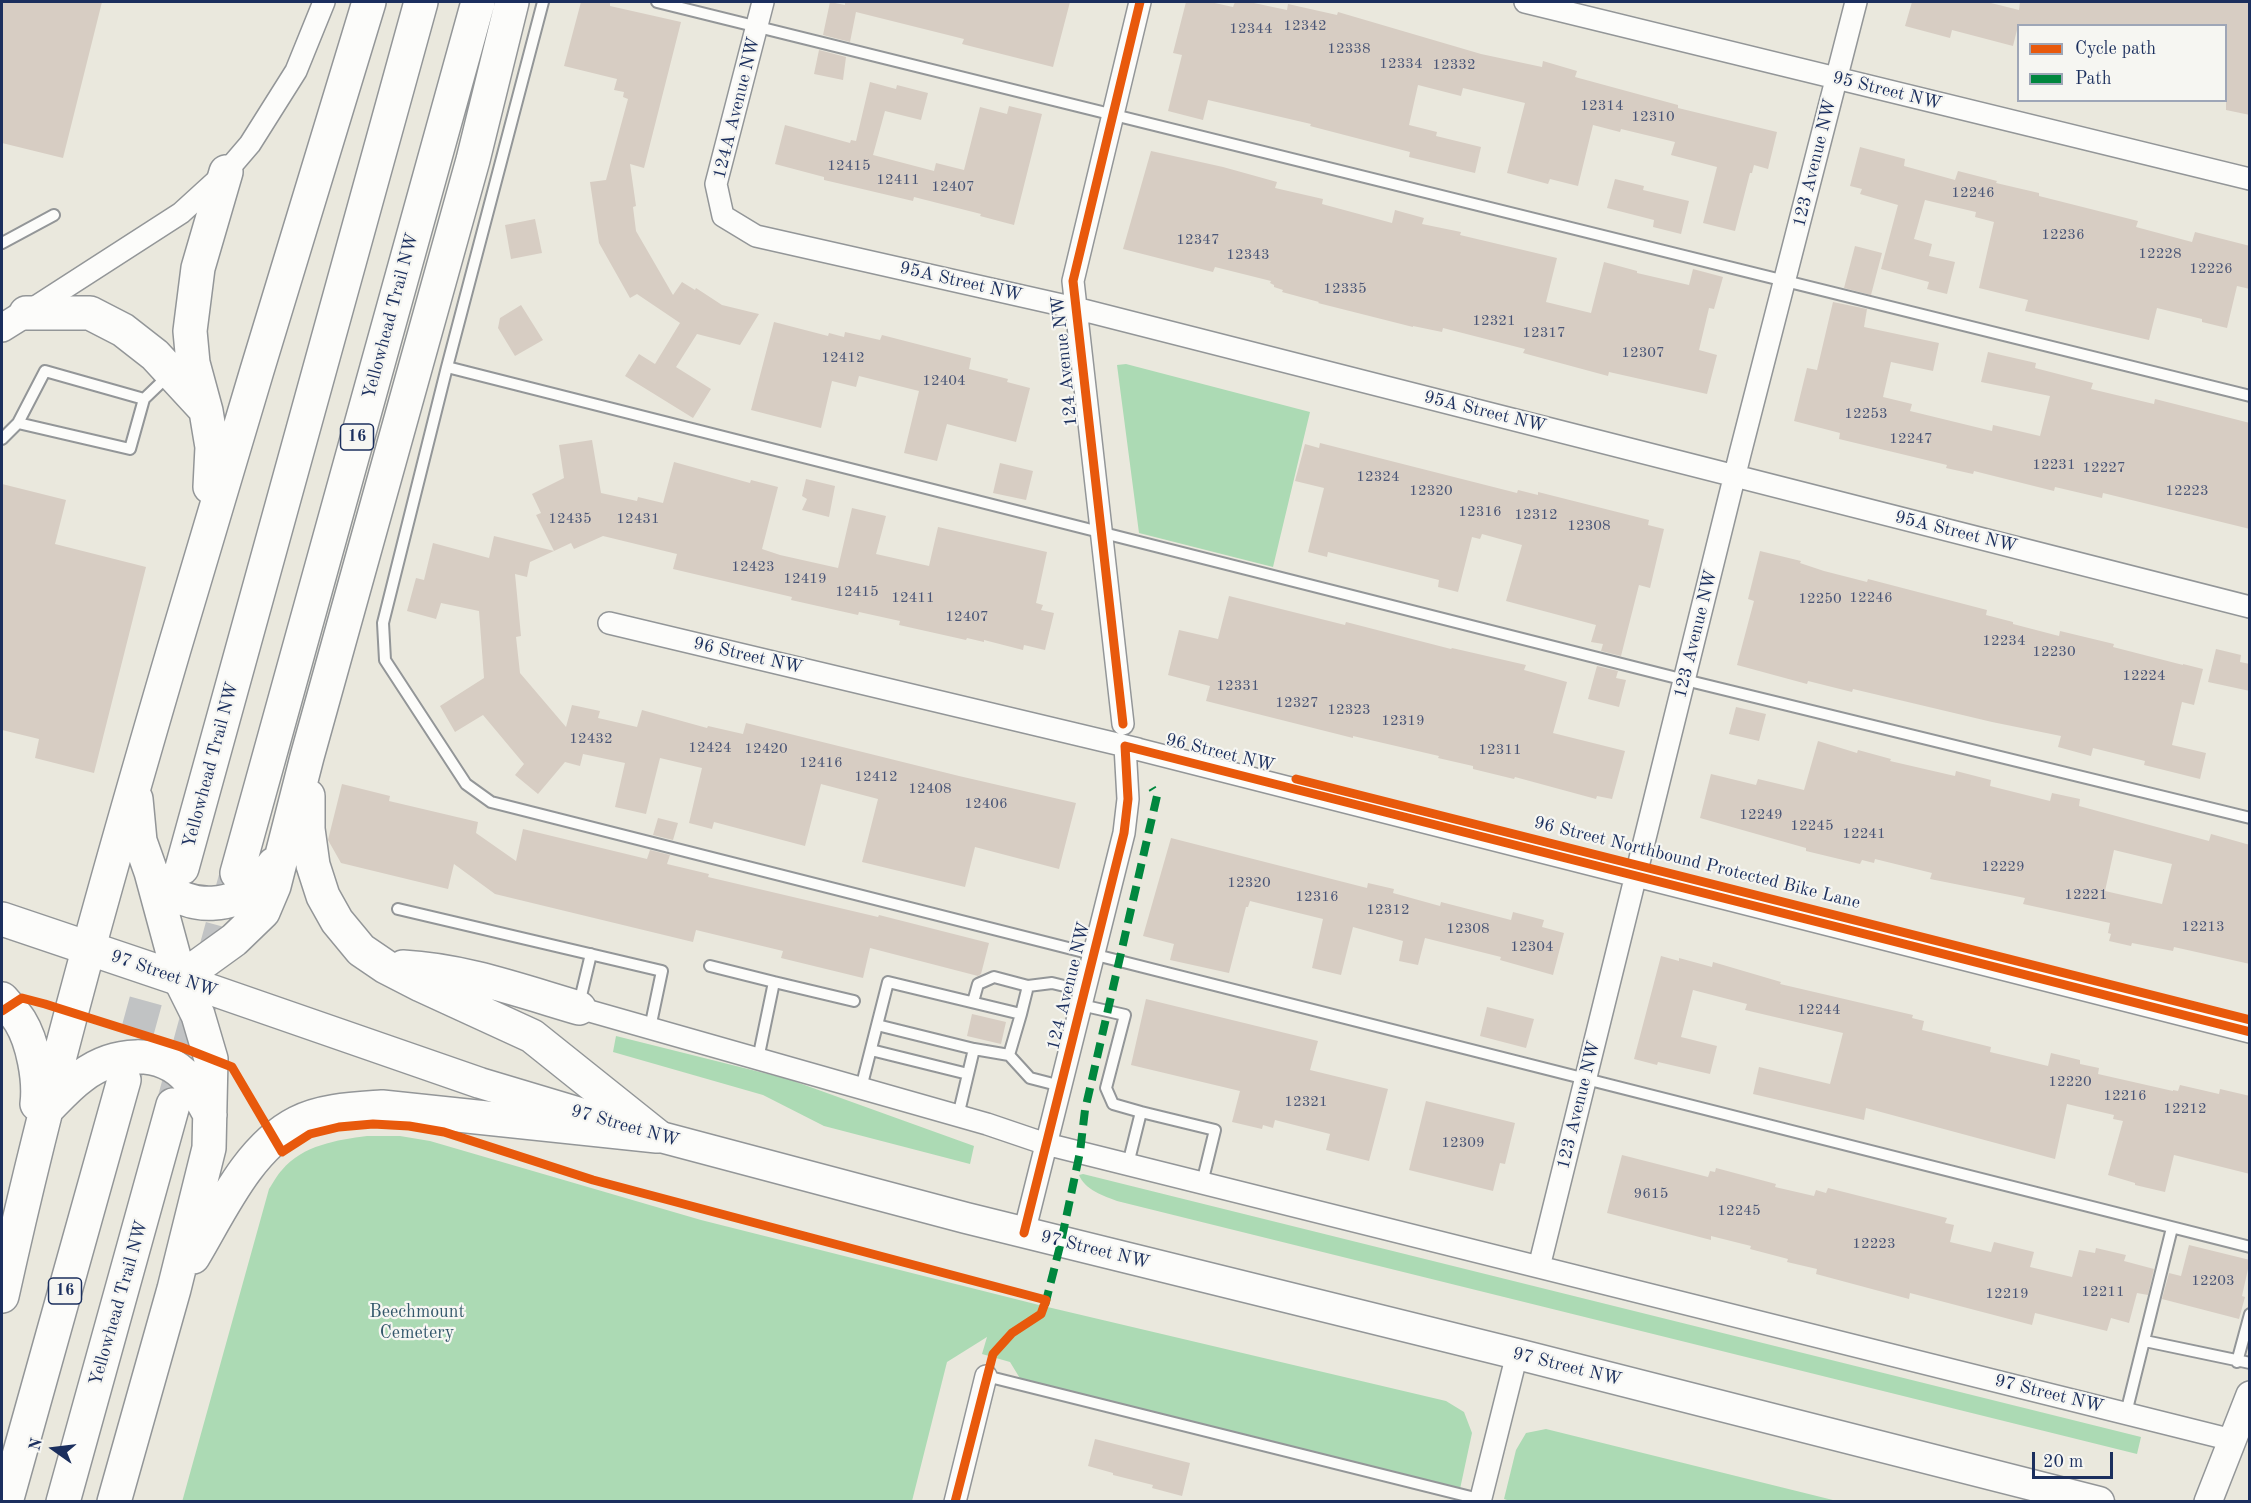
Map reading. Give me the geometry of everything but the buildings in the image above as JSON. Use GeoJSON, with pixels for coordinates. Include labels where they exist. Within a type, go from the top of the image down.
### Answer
{"type":"FeatureCollection","features":[{"type":"Feature","properties":{"kind":"main road"},"geometry":{"type":"LineString","coordinates":[[2,1296],[29,1171],[87,947],[207,536],[369,2]]}},
{"type":"Feature","properties":{"kind":"main road","name":"Yellowhead Trail NW"},"geometry":{"type":"LineString","coordinates":[[167,870],[421,2]]}},
{"type":"Feature","properties":{"kind":"main road","name":"Yellowhead Trail NW"},"geometry":{"type":"LineString","coordinates":[[237,873],[478,2]]}},
{"type":"Feature","properties":{"kind":"main road"},"geometry":{"type":"LineString","coordinates":[[180,980],[234,940],[263,912],[274,886],[307,757],[473,160],[512,2]]}},
{"type":"Feature","properties":{"kind":"main road"},"geometry":{"type":"LineString","coordinates":[[207,536],[212,447],[206,411],[193,363],[190,331],[198,268],[226,172]]}},
{"type":"Feature","properties":{"kind":"main road"},"geometry":{"type":"LineString","coordinates":[[14,321],[90,313],[123,330],[155,355],[206,411]]}},
{"type":"Feature","properties":{"kind":"main road"},"geometry":{"type":"LineString","coordinates":[[307,757],[308,829],[313,865],[322,896],[337,921],[361,950],[386,967],[532,1036],[657,1136]]}},
{"type":"Feature","properties":{"kind":"main road"},"geometry":{"type":"LineString","coordinates":[[114,1502],[174,1289],[209,1148],[210,1115],[211,1059],[198,1016],[180,980],[167,870],[140,842],[135,780]]}},
{"type":"Feature","properties":{"kind":"main road"},"geometry":{"type":"LineString","coordinates":[[167,870],[165,887],[185,898],[202,903],[219,904],[238,899],[259,884],[283,851]]}},
{"type":"Feature","properties":{"kind":"main road","name":"97 Street NW"},"geometry":{"type":"LineString","coordinates":[[2,919],[480,1083],[657,1136],[1024,1233],[1517,1354],[2099,1502]]}},
{"type":"Feature","properties":{"kind":"main road"},"geometry":{"type":"LineString","coordinates":[[386,967],[434,969],[579,1008]]}},
{"type":"Feature","properties":{"kind":"main road"},"geometry":{"type":"LineString","coordinates":[[2,999],[21,1022],[36,1070],[38,1095],[29,1171]]}},
{"type":"Feature","properties":{"kind":"main road"},"geometry":{"type":"LineString","coordinates":[[44,1112],[81,1077],[102,1063],[125,1057],[149,1057],[168,1063],[186,1077],[199,1094],[210,1115]]}},
{"type":"Feature","properties":{"kind":"main road","name":"16"},"geometry":{"type":"LineString","coordinates":[[6,1502],[124,1080]]}},
{"type":"Feature","properties":{"kind":"main road","name":"Yellowhead Trail NW"},"geometry":{"type":"LineString","coordinates":[[63,1502],[173,1105]]}},
{"type":"Feature","properties":{"kind":"main road"},"geometry":{"type":"LineString","coordinates":[[174,1289],[249,1165],[273,1140],[297,1123],[322,1115],[382,1107],[657,1136]]}},
{"type":"Feature","properties":{"kind":"street"},"geometry":{"type":"LineString","coordinates":[[14,321],[181,213],[226,172],[250,144],[296,71],[324,2]]}},
{"type":"Feature","properties":{"kind":"street","name":"124A Avenue NW"},"geometry":{"type":"LineString","coordinates":[[723,216],[716,184],[763,2]]}},
{"type":"Feature","properties":{"kind":"street","name":"124 Avenue NW"},"geometry":{"type":"LineString","coordinates":[[1123,724],[1073,281],[1140,2]]}},
{"type":"Feature","properties":{"kind":"street","name":"95 Street NW"},"geometry":{"type":"LineString","coordinates":[[1525,2],[2250,179]]}},
{"type":"Feature","properties":{"kind":"street","name":"123 Avenue NW"},"geometry":{"type":"LineString","coordinates":[[1539,1267],[1634,876],[1856,2]]}},
{"type":"Feature","properties":{"kind":"street","name":"95A Street NW"},"geometry":{"type":"LineString","coordinates":[[723,216],[756,236],[1075,308],[2250,607]]}},
{"type":"Feature","properties":{"kind":"street","name":"96 Street NW"},"geometry":{"type":"LineString","coordinates":[[609,623],[1132,747],[2250,1032]]}},
{"type":"Feature","properties":{"kind":"street","name":"124 Avenue NW"},"geometry":{"type":"LineString","coordinates":[[1024,1233],[1124,833],[1132,747]]}},
{"type":"Feature","properties":{"kind":"street","name":"97 Street NW"},"geometry":{"type":"LineString","coordinates":[[579,1008],[958,1116],[1046,1144],[2232,1440]]}},
{"type":"Feature","properties":{"kind":"street"},"geometry":{"type":"LineString","coordinates":[[1483,1501],[1517,1354]]}},
{"type":"Feature","properties":{"kind":"street"},"geometry":{"type":"LineString","coordinates":[[955,1502],[986,1376]]}},
{"type":"Feature","properties":{"kind":"street"},"geometry":{"type":"LineString","coordinates":[[2208,1502],[2250,1395]]}},
{"type":"Feature","properties":{"kind":"lane"},"geometry":{"type":"LineString","coordinates":[[543,2],[447,367],[383,623],[385,660],[466,784],[491,802],[2250,1248]]}},
{"type":"Feature","properties":{"kind":"lane"},"geometry":{"type":"LineString","coordinates":[[657,2],[2250,396]]}},
{"type":"Feature","properties":{"kind":"lane"},"geometry":{"type":"LineString","coordinates":[[2,243],[54,214]]}},
{"type":"Feature","properties":{"kind":"lane"},"geometry":{"type":"LineString","coordinates":[[447,367],[1685,681],[2250,818]]}},
{"type":"Feature","properties":{"kind":"lane"},"geometry":{"type":"LineString","coordinates":[[2,439],[18,423],[45,370],[144,399]]}},
{"type":"Feature","properties":{"kind":"lane"},"geometry":{"type":"LineString","coordinates":[[18,423],[130,449],[144,399],[171,372]]}},
{"type":"Feature","properties":{"kind":"lane"},"geometry":{"type":"LineString","coordinates":[[398,909],[662,971],[650,1028]]}},
{"type":"Feature","properties":{"kind":"lane"},"geometry":{"type":"LineString","coordinates":[[579,1008],[591,954]]}},
{"type":"Feature","properties":{"kind":"lane"},"geometry":{"type":"LineString","coordinates":[[710,966],[854,1001]]}},
{"type":"Feature","properties":{"kind":"lane"},"geometry":{"type":"LineString","coordinates":[[973,1002],[978,984],[994,977],[1028,986],[1052,983],[1125,1015],[1106,1088],[1113,1104],[1215,1130],[1202,1183]]}},
{"type":"Feature","properties":{"kind":"lane"},"geometry":{"type":"LineString","coordinates":[[758,1059],[774,982]]}},
{"type":"Feature","properties":{"kind":"lane"},"geometry":{"type":"LineString","coordinates":[[861,1088],[888,982],[1021,1014]]}},
{"type":"Feature","properties":{"kind":"lane"},"geometry":{"type":"LineString","coordinates":[[1009,1055],[1028,986]]}},
{"type":"Feature","properties":{"kind":"lane"},"geometry":{"type":"LineString","coordinates":[[877,1025],[974,1049],[1009,1055],[1030,1078],[1060,1086]]}},
{"type":"Feature","properties":{"kind":"lane"},"geometry":{"type":"LineString","coordinates":[[958,1116],[974,1049]]}},
{"type":"Feature","properties":{"kind":"lane"},"geometry":{"type":"LineString","coordinates":[[871,1050],[968,1074]]}},
{"type":"Feature","properties":{"kind":"lane"},"geometry":{"type":"LineString","coordinates":[[1128,1164],[1141,1112]]}},
{"type":"Feature","properties":{"kind":"lane"},"geometry":{"type":"LineString","coordinates":[[2126,1413],[2172,1228]]}},
{"type":"Feature","properties":{"kind":"lane"},"geometry":{"type":"LineString","coordinates":[[2237,1362],[2250,1314]]}},
{"type":"Feature","properties":{"kind":"lane"},"geometry":{"type":"LineString","coordinates":[[2145,1341],[2250,1363]]}},
{"type":"Feature","properties":{"kind":"lane"},"geometry":{"type":"LineString","coordinates":[[986,1376],[1483,1501]]}},
{"type":"Feature","properties":{"kind":"green space"},"geometry":{"type":"Polygon","coordinates":[[[1126,364],[1310,412],[1273,567],[1139,533],[1117,365],[1126,364]]]}},
{"type":"Feature","properties":{"kind":"green space"},"geometry":{"type":"Polygon","coordinates":[[[616,1036],[788,1079],[974,1146],[970,1164],[824,1126],[763,1095],[613,1052],[616,1036]]]}},
{"type":"Feature","properties":{"kind":"green space","name":"Beechmount Cemetery"},"geometry":{"type":"Polygon","coordinates":[[[400,1136],[430,1141],[701,1220],[1039,1305],[1446,1401],[1464,1412],[1472,1433],[1460,1489],[1021,1380],[1010,1362],[982,1354],[987,1337],[947,1362],[912,1501],[182,1502],[269,1189],[290,1162],[310,1149],[344,1139],[400,1136]]]}},
{"type":"Feature","properties":{"kind":"green space"},"geometry":{"type":"Polygon","coordinates":[[[1083,1174],[2141,1437],[2137,1454],[1117,1201],[1101,1195],[1086,1185],[1079,1175],[1083,1174]]]}},
{"type":"Feature","properties":{"kind":"green space"},"geometry":{"type":"Polygon","coordinates":[[[1546,1429],[1837,1501],[1513,1502],[1504,1499],[1516,1450],[1526,1433],[1546,1429]]]}},
{"type":"Feature","properties":{"kind":"tunnel"},"geometry":{"type":"LineString","coordinates":[[174,1100],[236,875]]}},
{"type":"Feature","properties":{"kind":"tunnel"},"geometry":{"type":"LineString","coordinates":[[124,1080],[162,942]]}},
{"type":"Feature","properties":{"kind":"marked path"},"geometry":{"type":"LineString","coordinates":[[1045,1305],[1080,1152],[1085,1110],[1157,796],[1152,788]]}},
{"type":"Feature","properties":{"kind":"cycle path"},"geometry":{"type":"LineString","coordinates":[[1123,724],[1073,281],[1140,2]]}},
{"type":"Feature","properties":{"kind":"cycle path"},"geometry":{"type":"LineString","coordinates":[[1024,1233],[1124,833],[1128,799],[1125,746],[2250,1032]]}},
{"type":"Feature","properties":{"kind":"cycle path","name":"96 Street Northbound Protected Bike Lane"},"geometry":{"type":"LineString","coordinates":[[1296,779],[2250,1020]]}},
{"type":"Feature","properties":{"kind":"cycle path"},"geometry":{"type":"LineString","coordinates":[[2,1011],[22,998],[181,1047],[232,1067],[282,1152],[310,1134],[339,1127],[373,1124],[409,1126],[444,1132],[593,1180],[1046,1300],[1041,1314],[1012,1333],[993,1354],[955,1502]]}}]}
